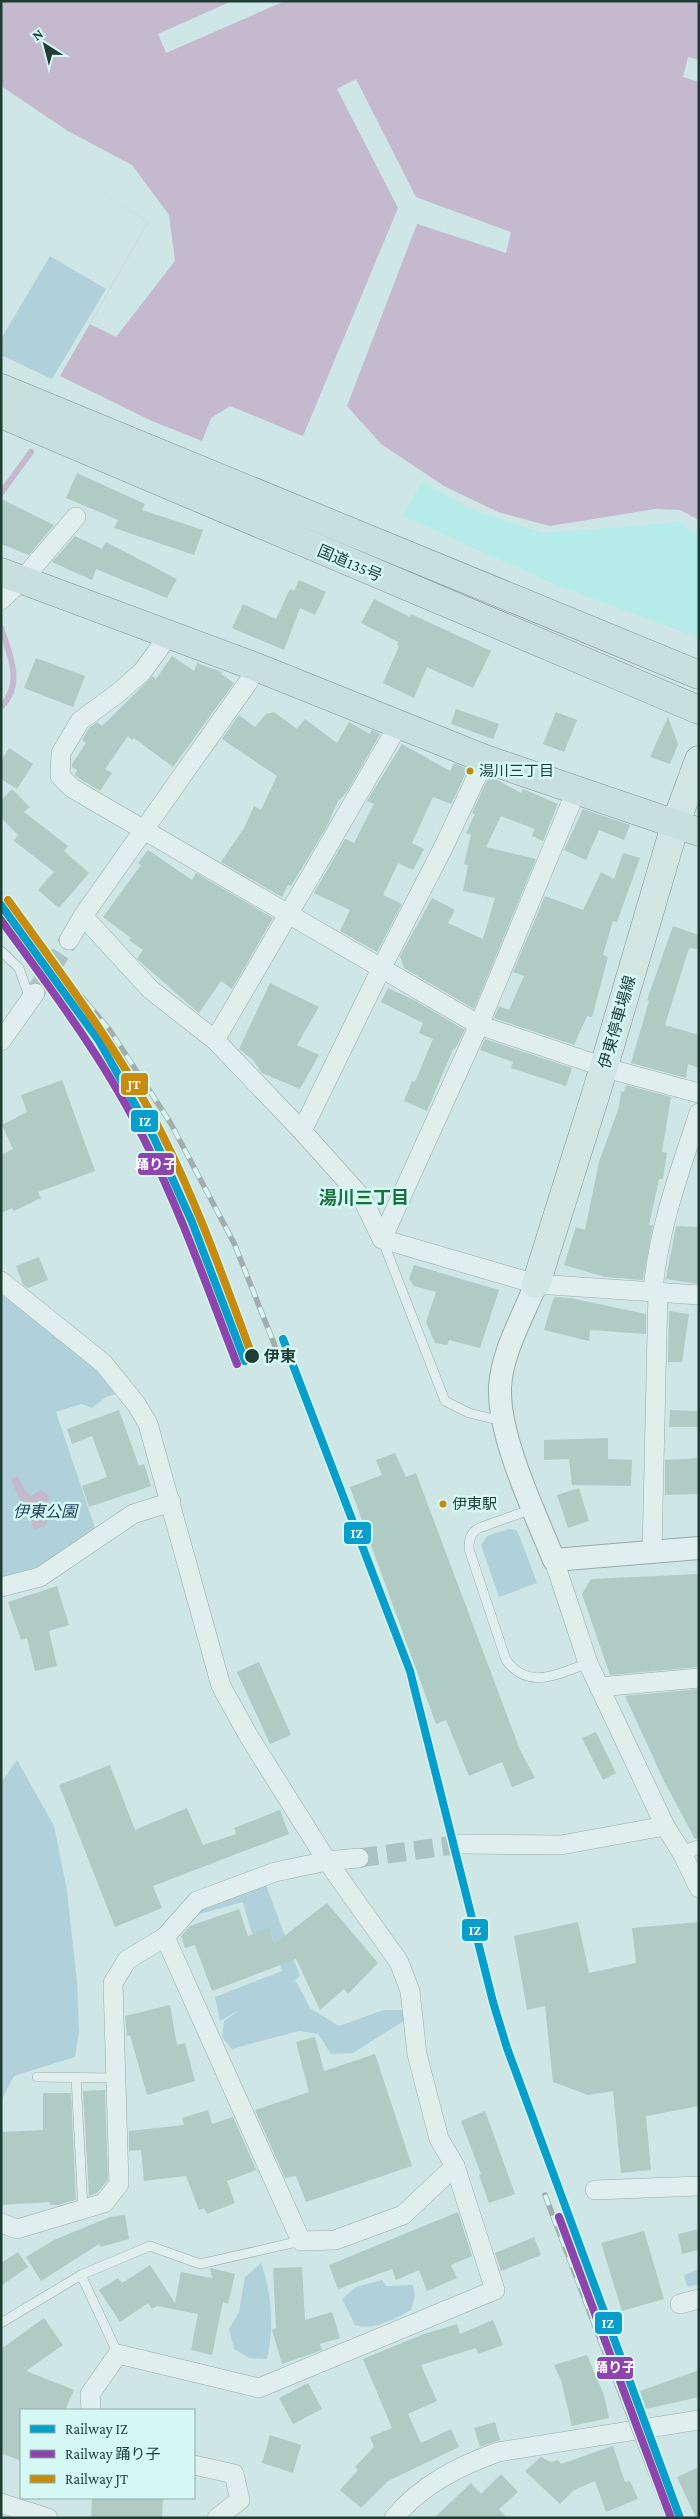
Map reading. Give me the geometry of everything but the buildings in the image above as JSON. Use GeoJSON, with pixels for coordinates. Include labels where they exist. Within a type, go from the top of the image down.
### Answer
{"type":"FeatureCollection","features":[{"type":"Feature","properties":{"kind":"highway","name":"国道135号"},"geometry":{"type":"LineString","coordinates":[[1,388],[699,675]]}},
{"type":"Feature","properties":{"kind":"highway","name":"国道135号"},"geometry":{"type":"LineString","coordinates":[[1,414],[699,710]]}},
{"type":"Feature","properties":{"kind":"highway"},"geometry":{"type":"LineString","coordinates":[[12,576],[256,667],[485,759],[687,827]]}},
{"type":"Feature","properties":{"kind":"main road","name":"伊東停車場線"},"geometry":{"type":"LineString","coordinates":[[536,1284],[604,1065],[687,827],[699,760]]}},
{"type":"Feature","properties":{"kind":"street"},"geometry":{"type":"LineString","coordinates":[[1,600],[12,576],[76,517]]}},
{"type":"Feature","properties":{"kind":"street"},"geometry":{"type":"LineString","coordinates":[[165,634],[161,646],[142,672],[118,693],[80,721],[61,752],[60,776],[72,788],[143,831],[480,1025],[586,1061],[604,1065],[613,1070],[699,1092]]}},
{"type":"Feature","properties":{"kind":"street"},"geometry":{"type":"LineString","coordinates":[[70,940],[83,916],[249,681],[256,667]]}},
{"type":"Feature","properties":{"kind":"street"},"geometry":{"type":"LineString","coordinates":[[215,1040],[399,724]]}},
{"type":"Feature","properties":{"kind":"street"},"geometry":{"type":"LineString","coordinates":[[302,1131],[382,967],[444,846],[485,759]]}},
{"type":"Feature","properties":{"kind":"street"},"geometry":{"type":"LineString","coordinates":[[382,1239],[480,1025],[576,791]]}},
{"type":"Feature","properties":{"kind":"street"},"geometry":{"type":"LineString","coordinates":[[83,916],[151,990],[215,1040],[302,1131],[362,1198],[382,1239],[536,1284],[699,1295]]}},
{"type":"Feature","properties":{"kind":"street"},"geometry":{"type":"LineString","coordinates":[[1,1041],[33,997]]}},
{"type":"Feature","properties":{"kind":"street"},"geometry":{"type":"LineString","coordinates":[[652,1552],[655,1274],[676,1184],[699,1113]]}},
{"type":"Feature","properties":{"kind":"street"},"geometry":{"type":"LineString","coordinates":[[3,1280],[103,1363],[137,1405],[148,1424],[221,1686],[248,1735],[327,1861],[399,1962],[410,1991],[417,2054],[439,2139],[455,2166],[495,2290],[259,2388],[118,2354],[90,2394],[91,2409]]}},
{"type":"Feature","properties":{"kind":"street"},"geometry":{"type":"LineString","coordinates":[[536,1284],[506,1359],[500,1386],[502,1421],[533,1509],[554,1560],[588,1662],[665,1826],[691,1850],[699,1888]]}},
{"type":"Feature","properties":{"kind":"street"},"geometry":{"type":"LineString","coordinates":[[1,1587],[40,1577],[133,1514],[171,1502]]}},
{"type":"Feature","properties":{"kind":"street"},"geometry":{"type":"LineString","coordinates":[[554,1560],[699,1548]]}},
{"type":"Feature","properties":{"kind":"street"},"geometry":{"type":"LineString","coordinates":[[600,1687],[699,1678]]}},
{"type":"Feature","properties":{"kind":"street"},"geometry":{"type":"LineString","coordinates":[[460,1844],[560,1845],[665,1826]]}},
{"type":"Feature","properties":{"kind":"street"},"geometry":{"type":"LineString","coordinates":[[1,2223],[17,2229],[104,2203],[118,2184],[113,1983],[128,1960],[165,1937],[197,1901],[275,1872],[327,1861],[359,1858]]}},
{"type":"Feature","properties":{"kind":"street"},"geometry":{"type":"LineString","coordinates":[[165,1937],[301,2241],[336,2240],[403,2215],[455,2166]]}},
{"type":"Feature","properties":{"kind":"street"},"geometry":{"type":"LineString","coordinates":[[595,2190],[699,2186]]}},
{"type":"Feature","properties":{"kind":"street"},"geometry":{"type":"LineString","coordinates":[[680,2304],[699,2298]]}},
{"type":"Feature","properties":{"kind":"street"},"geometry":{"type":"LineString","coordinates":[[398,2516],[425,2486],[472,2462],[498,2452],[699,2420]]}},
{"type":"Feature","properties":{"kind":"street"},"geometry":{"type":"LineString","coordinates":[[195,2465],[234,2474],[240,2500],[217,2518]]}},
{"type":"Feature","properties":{"kind":"street"},"geometry":{"type":"LineString","coordinates":[[1,2503],[48,2518]]}},
{"type":"Feature","properties":{"kind":"lane"},"geometry":{"type":"LineString","coordinates":[[1,951],[19,968],[33,997]]}},
{"type":"Feature","properties":{"kind":"lane"},"geometry":{"type":"LineString","coordinates":[[382,1239],[445,1401],[469,1413],[502,1421]]}},
{"type":"Feature","properties":{"kind":"lane"},"geometry":{"type":"LineString","coordinates":[[533,1509],[478,1528],[473,1532],[469,1541],[469,1549],[506,1660],[513,1669],[534,1678],[548,1677],[588,1662]]}},
{"type":"Feature","properties":{"kind":"lane"},"geometry":{"type":"LineString","coordinates":[[37,2077],[116,2078]]}},
{"type":"Feature","properties":{"kind":"lane"},"geometry":{"type":"LineString","coordinates":[[76,2078],[83,2209]]}},
{"type":"Feature","properties":{"kind":"lane"},"geometry":{"type":"LineString","coordinates":[[1,2323],[80,2275],[150,2246],[200,2264],[301,2241]]}},
{"type":"Feature","properties":{"kind":"lane"},"geometry":{"type":"LineString","coordinates":[[80,2275],[118,2354]]}},
{"type":"Feature","properties":{"kind":"green space"},"geometry":{"type":"Polygon","coordinates":[[[50,256],[106,289],[52,379],[1,355],[1,339],[50,256]]]}},
{"type":"Feature","properties":{"kind":"green space","name":"伊東公園"},"geometry":{"type":"Polygon","coordinates":[[[1,1292],[87,1360],[120,1393],[106,1397],[92,1408],[81,1404],[56,1412],[95,1528],[36,1574],[1,1582],[1,1292]]]}},
{"type":"Feature","properties":{"kind":"green space"},"geometry":{"type":"Polygon","coordinates":[[[509,1529],[516,1530],[519,1535],[537,1583],[499,1597],[481,1545],[487,1536],[509,1529]]]}},
{"type":"Feature","properties":{"kind":"green space"},"geometry":{"type":"Polygon","coordinates":[[[17,1760],[54,1826],[67,1891],[77,1982],[79,2032],[75,2057],[14,2076],[1,2101],[1,1783],[17,1760]]]}},
{"type":"Feature","properties":{"kind":"green space"},"geometry":{"type":"Polygon","coordinates":[[[266,1885],[300,1976],[293,1982],[296,1981],[310,2008],[339,2026],[384,2010],[402,2010],[405,2020],[353,2053],[331,2054],[318,2034],[299,2031],[232,2049],[222,2037],[224,2021],[239,2010],[220,2021],[215,1997],[282,1971],[270,1931],[252,1934],[243,1902],[196,1915],[211,1903],[266,1885]]]}},
{"type":"Feature","properties":{"kind":"green space"},"geometry":{"type":"Polygon","coordinates":[[[261,2263],[268,2286],[271,2311],[271,2336],[267,2359],[249,2358],[234,2349],[229,2329],[239,2312],[245,2277],[261,2263]]]}},
{"type":"Feature","properties":{"kind":"green space"},"geometry":{"type":"Polygon","coordinates":[[[699,2269],[699,2285],[687,2286],[684,2275],[699,2269]]]}},
{"type":"Feature","properties":{"kind":"green space"},"geometry":{"type":"Polygon","coordinates":[[[382,2280],[386,2286],[413,2285],[415,2296],[411,2310],[377,2325],[355,2325],[342,2299],[356,2287],[382,2280]]]}},
{"type":"Feature","properties":{"kind":"sand"},"geometry":{"type":"Polygon","coordinates":[[[422,481],[472,510],[543,533],[680,522],[699,536],[699,638],[554,584],[403,516],[422,481]]]}},
{"type":"Feature","properties":{"kind":"shaded area"},"geometry":{"type":"Polygon","coordinates":[[[1,1],[232,1],[158,34],[166,53],[285,1],[699,1],[699,60],[688,57],[683,77],[699,82],[699,520],[680,510],[655,509],[550,526],[498,512],[444,486],[381,444],[347,406],[417,224],[506,253],[511,232],[416,197],[356,79],[337,89],[398,208],[303,436],[230,406],[211,418],[202,441],[152,421],[60,376],[148,222],[1,123],[1,1]]]}},
{"type":"Feature","properties":{"kind":"shaded area"},"geometry":{"type":"Polygon","coordinates":[[[18,1476],[24,1489],[31,1496],[40,1490],[49,1495],[46,1525],[34,1530],[11,1478],[18,1476]]]}},
{"type":"Feature","properties":{"kind":"pier"},"geometry":{"type":"Polygon","coordinates":[[[1,86],[68,131],[132,165],[169,215],[175,261],[116,337],[90,324],[148,222],[1,124],[1,86]]]}},
{"type":"Feature","properties":{"kind":"waterway"},"geometry":{"type":"LineString","coordinates":[[1,493],[31,452]]}},
{"type":"Feature","properties":{"kind":"waterway"},"geometry":{"type":"LineString","coordinates":[[1,628],[13,669],[12,689],[1,707]]}},
{"type":"Feature","properties":{"kind":"tunnel"},"geometry":{"type":"LineString","coordinates":[[35,993],[69,940]]}},
{"type":"Feature","properties":{"kind":"tunnel"},"geometry":{"type":"LineString","coordinates":[[359,1858],[461,1844]]}},
{"type":"Feature","properties":{"kind":"railway"},"geometry":{"type":"LineString","coordinates":[[1,902],[109,1029],[170,1122],[234,1243],[275,1346]]}},
{"type":"Feature","properties":{"kind":"railway"},"geometry":{"type":"LineString","coordinates":[[545,2195],[668,2518]]}},
{"type":"Feature","properties":{"kind":"railway"},"geometry":{"type":"LineString","coordinates":[[571,2221],[572,2256]]}},
{"type":"Feature","properties":{"kind":"rail line","name":"JT"},"geometry":{"type":"LineString","coordinates":[[8,900],[70,985],[109,1043],[162,1134],[199,1216],[253,1358]]}},
{"type":"Feature","properties":{"kind":"rail line","name":"IZ"},"geometry":{"type":"LineString","coordinates":[[1,905],[99,1041],[154,1138],[192,1222],[245,1361]]}},
{"type":"Feature","properties":{"kind":"rail line","name":"踊り子"},"geometry":{"type":"LineString","coordinates":[[1,920],[97,1056],[131,1113],[171,1197],[237,1364]]}},
{"type":"Feature","properties":{"kind":"rail line","name":"IZ"},"geometry":{"type":"LineString","coordinates":[[283,1339],[410,1671],[493,2002],[507,2048],[680,2518]]}},
{"type":"Feature","properties":{"kind":"rail line","name":"踊り子"},"geometry":{"type":"LineString","coordinates":[[559,2217],[671,2518]]}},
{"type":"Feature","properties":{"kind":"place","name":"湯川三丁目"},"geometry":{"type":"Point","coordinates":[470,771]}},
{"type":"Feature","properties":{"kind":"place","name":"伊東"},"geometry":{"type":"Point","coordinates":[252,1356]}},
{"type":"Feature","properties":{"kind":"place","name":"伊東駅"},"geometry":{"type":"Point","coordinates":[443,1504]}},
{"type":"Feature","properties":{"kind":"district","name":"湯川三丁目"},"geometry":{"type":"Point","coordinates":[364,1198]}}]}
